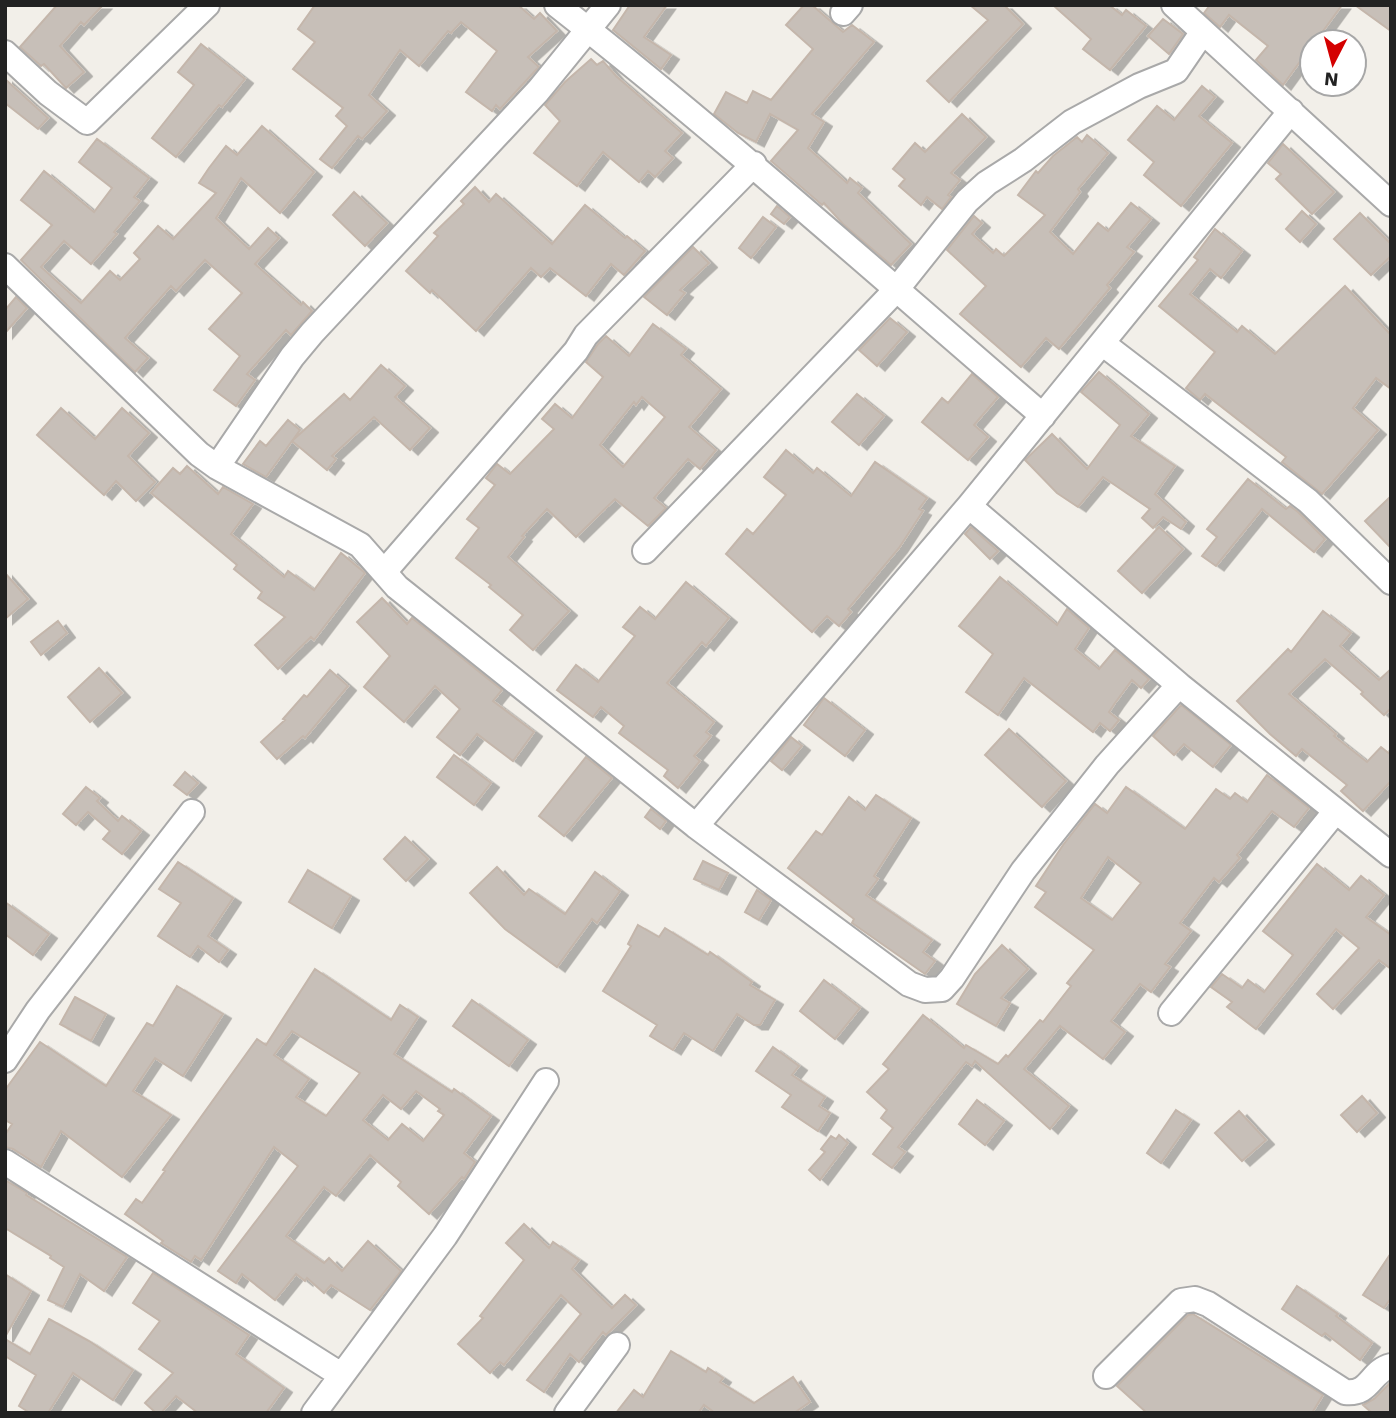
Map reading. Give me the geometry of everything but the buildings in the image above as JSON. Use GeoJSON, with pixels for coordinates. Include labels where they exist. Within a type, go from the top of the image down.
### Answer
{"type":"FeatureCollection","features":[{"type":"Feature","properties":{"kind":"street"},"geometry":{"type":"LineString","coordinates":[[5,53],[48,93],[87,122],[206,5]]}},
{"type":"Feature","properties":{"kind":"street"},"geometry":{"type":"LineString","coordinates":[[557,5],[754,164],[1043,416]]}},
{"type":"Feature","properties":{"kind":"street"},"geometry":{"type":"LineString","coordinates":[[216,467],[312,332],[538,91],[608,5]]}},
{"type":"Feature","properties":{"kind":"street"},"geometry":{"type":"LineString","coordinates":[[1174,5],[1391,204]]}},
{"type":"Feature","properties":{"kind":"street"},"geometry":{"type":"LineString","coordinates":[[645,551],[896,290],[967,201],[987,183],[1023,160],[1072,122],[1139,86],[1177,71],[1202,33]]}},
{"type":"Feature","properties":{"kind":"street"},"geometry":{"type":"LineString","coordinates":[[696,826],[970,506],[1291,111]]}},
{"type":"Feature","properties":{"kind":"street"},"geometry":{"type":"LineString","coordinates":[[384,572],[576,351],[586,335],[754,164]]}},
{"type":"Feature","properties":{"kind":"street"},"geometry":{"type":"LineString","coordinates":[[5,266],[199,454],[216,467],[360,545],[397,587],[696,826],[909,984],[925,990],[942,989],[952,978],[1023,871],[1107,765],[1179,685]]}},
{"type":"Feature","properties":{"kind":"street"},"geometry":{"type":"LineString","coordinates":[[1102,342],[1308,501],[1391,582]]}},
{"type":"Feature","properties":{"kind":"street"},"geometry":{"type":"LineString","coordinates":[[970,506],[1179,685],[1391,856]]}},
{"type":"Feature","properties":{"kind":"street"},"geometry":{"type":"LineString","coordinates":[[5,1060],[38,1010],[192,812]]}},
{"type":"Feature","properties":{"kind":"street"},"geometry":{"type":"LineString","coordinates":[[1171,1013],[1335,813]]}},
{"type":"Feature","properties":{"kind":"street"},"geometry":{"type":"LineString","coordinates":[[314,1413],[445,1236],[546,1081]]}},
{"type":"Feature","properties":{"kind":"street"},"geometry":{"type":"LineString","coordinates":[[5,1162],[341,1375]]}},
{"type":"Feature","properties":{"kind":"street"},"geometry":{"type":"LineString","coordinates":[[1106,1376],[1181,1301],[1195,1299],[1208,1304],[1345,1392],[1355,1394],[1365,1388],[1383,1368],[1391,1366]]}},
{"type":"Feature","properties":{"kind":"street"},"geometry":{"type":"LineString","coordinates":[[567,1413],[617,1345]]}}]}
